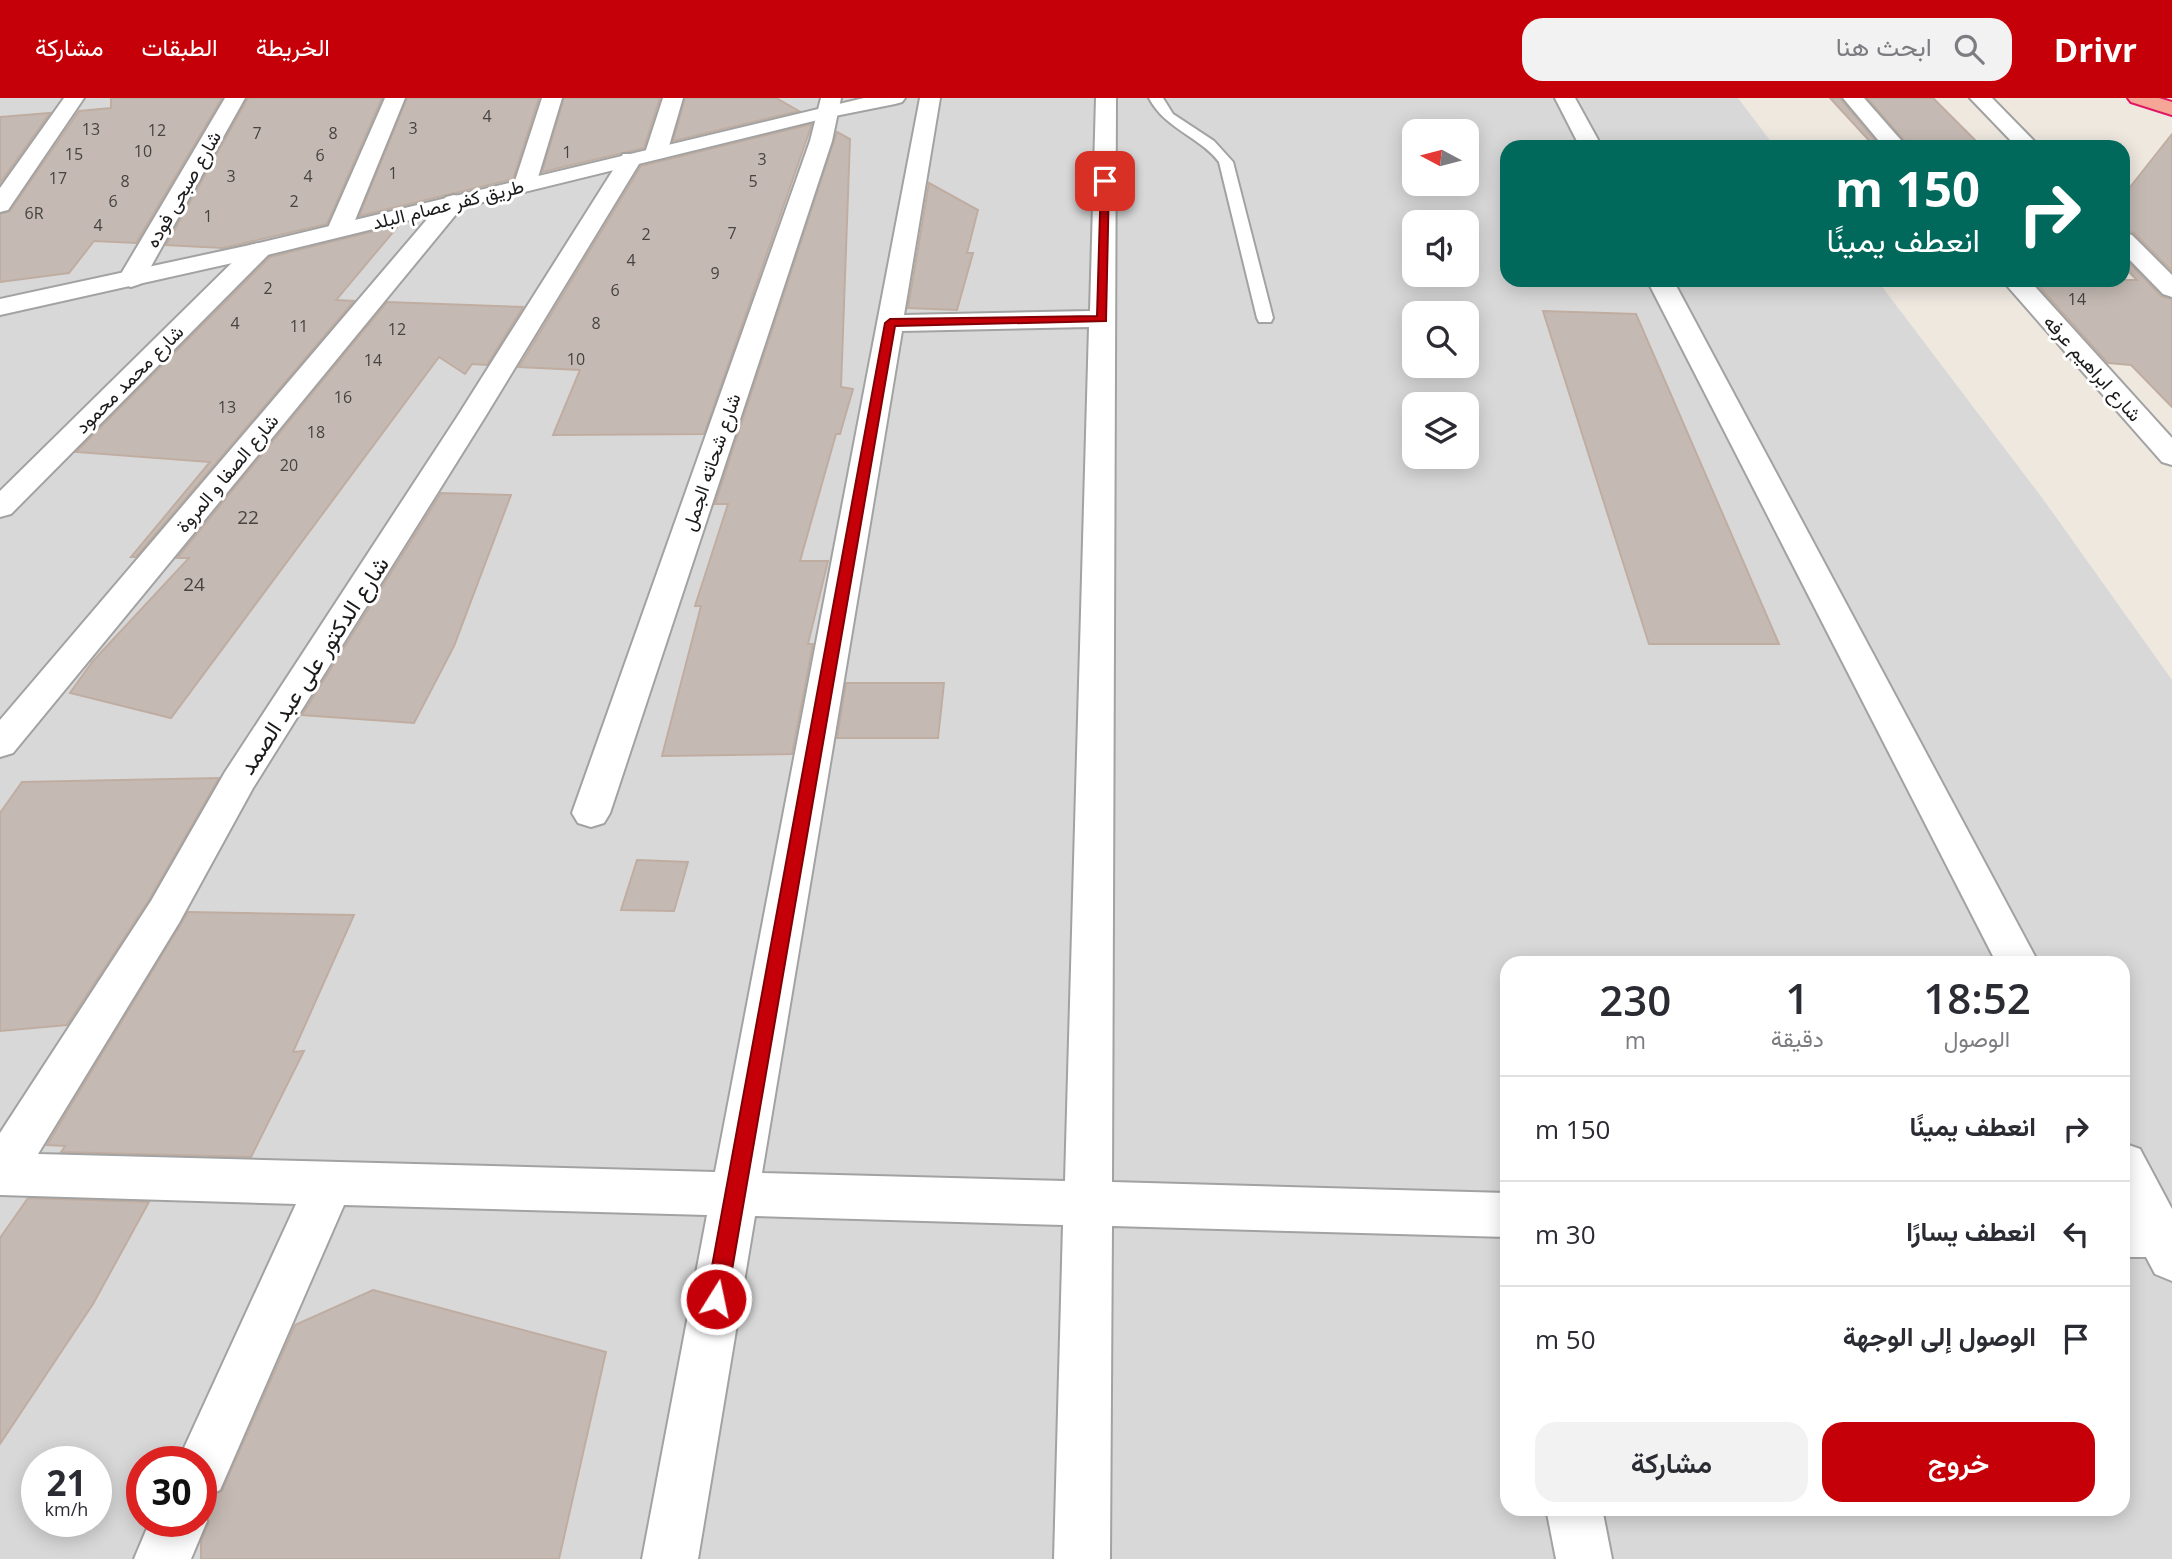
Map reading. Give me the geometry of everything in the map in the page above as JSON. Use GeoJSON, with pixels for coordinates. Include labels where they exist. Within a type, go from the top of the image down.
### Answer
{"type":"FeatureCollection","features":[{"type":"Feature","properties":{"kind":"highway"},"geometry":{"type":"LineString","coordinates":[[2138,98],[2172,109]]}},
{"type":"Feature","properties":{"kind":"street"},"geometry":{"type":"LineString","coordinates":[[0,205],[74,98]]}},
{"type":"Feature","properties":{"kind":"street","name":"شارع صبحى فوده"},"geometry":{"type":"LineString","coordinates":[[131,279],[235,98]]}},
{"type":"Feature","properties":{"kind":"street"},"geometry":{"type":"LineString","coordinates":[[339,230],[395,98]]}},
{"type":"Feature","properties":{"kind":"street"},"geometry":{"type":"LineString","coordinates":[[525,184],[552,98]]}},
{"type":"Feature","properties":{"kind":"street","name":"شارع الدكتور على عبد الصمد"},"geometry":{"type":"LineString","coordinates":[[0,1174],[165,912],[238,782],[471,417],[643,156],[673,98]]}},
{"type":"Feature","properties":{"kind":"street","name":"طريق كفر عصام البلد"},"geometry":{"type":"LineString","coordinates":[[0,307],[259,250],[643,156],[830,104],[895,98]]}},
{"type":"Feature","properties":{"kind":"street"},"geometry":{"type":"LineString","coordinates":[[670,1559],[930,98]]}},
{"type":"Feature","properties":{"kind":"street"},"geometry":{"type":"LineString","coordinates":[[1082,1559],[1106,98]]}},
{"type":"Feature","properties":{"kind":"street"},"geometry":{"type":"LineString","coordinates":[[1565,98],[1587,140]]}},
{"type":"Feature","properties":{"kind":"street"},"geometry":{"type":"LineString","coordinates":[[1853,98],[1890,140]]}},
{"type":"Feature","properties":{"kind":"street"},"geometry":{"type":"LineString","coordinates":[[1980,98],[2022,140]]}},
{"type":"Feature","properties":{"kind":"street","name":"شارع شحاته الجمل"},"geometry":{"type":"LineString","coordinates":[[591,813],[821,141],[830,104]]}},
{"type":"Feature","properties":{"kind":"street","name":"شارع الصفا و المروة"},"geometry":{"type":"LineString","coordinates":[[0,744],[454,202]]}},
{"type":"Feature","properties":{"kind":"street"},"geometry":{"type":"LineString","coordinates":[[2130,247],[2172,289]]}},
{"type":"Feature","properties":{"kind":"street","name":"شارع محمد محمود"},"geometry":{"type":"LineString","coordinates":[[0,508],[259,250]]}},
{"type":"Feature","properties":{"kind":"street"},"geometry":{"type":"LineString","coordinates":[[1665,287],[2014,956]]}},
{"type":"Feature","properties":{"kind":"street","name":"شارع ابراهيم عرفه"},"geometry":{"type":"LineString","coordinates":[[2021,287],[2172,456]]}},
{"type":"Feature","properties":{"kind":"street"},"geometry":{"type":"LineString","coordinates":[[890,323],[1102,319]]}},
{"type":"Feature","properties":{"kind":"street"},"geometry":{"type":"LineString","coordinates":[[0,1174],[1500,1215]]}},
{"type":"Feature","properties":{"kind":"street"},"geometry":{"type":"LineString","coordinates":[[2130,1180],[2157,1240]]}},
{"type":"Feature","properties":{"kind":"street"},"geometry":{"type":"LineString","coordinates":[[212,1446],[330,1182]]}},
{"type":"Feature","properties":{"kind":"street"},"geometry":{"type":"LineString","coordinates":[[1576,1516],[1584,1559]]}},
{"type":"Feature","properties":{"kind":"street"},"geometry":{"type":"LineString","coordinates":[[162,1559],[172,1537]]}},
{"type":"Feature","properties":{"kind":"lane"},"geometry":{"type":"LineString","coordinates":[[1156,98],[1168,117],[1211,142],[1226,162],[1265,318]]}},
{"type":"Feature","properties":{"kind":"shaded area"},"geometry":{"type":"Polygon","coordinates":[[[0,98],[1738,98],[1770,140],[1500,140],[1500,287],[1882,287],[2043,499],[2172,680],[2172,1559],[0,1559],[0,98]]]}},
{"type":"Feature","properties":{"kind":"building"},"geometry":{"type":"Polygon","coordinates":[[[111,98],[222,98],[136,243],[94,241],[69,273],[0,282],[0,214],[10,211],[79,111],[111,108],[111,98]]]}},
{"type":"Feature","properties":{"kind":"building"},"geometry":{"type":"Polygon","coordinates":[[[248,98],[382,98],[327,224],[223,248],[166,245],[248,98]]]}},
{"type":"Feature","properties":{"kind":"building"},"geometry":{"type":"Polygon","coordinates":[[[407,98],[539,98],[513,179],[359,216],[407,98]]]}},
{"type":"Feature","properties":{"kind":"building"},"geometry":{"type":"Polygon","coordinates":[[[564,98],[660,98],[644,148],[542,172],[564,98]]]}},
{"type":"Feature","properties":{"kind":"building"},"geometry":{"type":"Polygon","coordinates":[[[685,98],[776,98],[799,111],[673,141],[685,98]]]}},
{"type":"Feature","properties":{"kind":"building"},"geometry":{"type":"Polygon","coordinates":[[[1830,98],[1840,98],[1875,140],[1869,140],[1830,98]]]}},
{"type":"Feature","properties":{"kind":"building"},"geometry":{"type":"Polygon","coordinates":[[[1867,98],[1933,98],[1975,140],[1904,140],[1867,98]]]}},
{"type":"Feature","properties":{"kind":"building"},"geometry":{"type":"Polygon","coordinates":[[[50,113],[0,183],[0,117],[50,113]]]}},
{"type":"Feature","properties":{"kind":"building"},"geometry":{"type":"Polygon","coordinates":[[[812,124],[704,434],[553,435],[580,370],[519,367],[641,166],[812,124]]]}},
{"type":"Feature","properties":{"kind":"building"},"geometry":{"type":"Polygon","coordinates":[[[837,132],[850,139],[841,387],[853,389],[840,434],[836,434],[800,561],[828,561],[808,644],[813,644],[792,754],[662,756],[701,606],[695,606],[728,504],[715,504],[837,132]]]}},
{"type":"Feature","properties":{"kind":"building"},"geometry":{"type":"Polygon","coordinates":[[[2172,134],[2172,271],[2134,233],[2130,232],[2130,187],[2172,134]]]}},
{"type":"Feature","properties":{"kind":"building"},"geometry":{"type":"Polygon","coordinates":[[[929,183],[978,210],[967,253],[973,253],[957,310],[908,308],[929,183]]]}},
{"type":"Feature","properties":{"kind":"building"},"geometry":{"type":"Polygon","coordinates":[[[399,225],[336,300],[354,301],[136,557],[131,557],[210,462],[76,452],[270,257],[399,225]]]}},
{"type":"Feature","properties":{"kind":"building"},"geometry":{"type":"Polygon","coordinates":[[[2130,263],[2161,296],[2172,299],[2172,407],[2131,365],[2108,363],[2039,287],[2130,287],[2130,280],[2137,280],[2130,273],[2130,263]]]}},
{"type":"Feature","properties":{"kind":"building"},"geometry":{"type":"Polygon","coordinates":[[[387,302],[523,307],[487,365],[472,364],[465,374],[439,357],[171,718],[70,693],[93,661],[189,558],[177,558],[387,302]]]}},
{"type":"Feature","properties":{"kind":"building"},"geometry":{"type":"Polygon","coordinates":[[[1543,311],[1636,314],[1779,644],[1649,644],[1543,311]]]}},
{"type":"Feature","properties":{"kind":"building"},"geometry":{"type":"Polygon","coordinates":[[[441,493],[511,495],[454,646],[414,723],[302,715],[441,493]]]}},
{"type":"Feature","properties":{"kind":"building"},"geometry":{"type":"Polygon","coordinates":[[[846,683],[944,683],[938,738],[837,738],[846,683]]]}},
{"type":"Feature","properties":{"kind":"building"},"geometry":{"type":"Polygon","coordinates":[[[219,778],[149,900],[67,1025],[0,1031],[0,813],[22,782],[219,778]]]}},
{"type":"Feature","properties":{"kind":"building"},"geometry":{"type":"Polygon","coordinates":[[[637,860],[688,862],[674,911],[621,910],[637,860]]]}},
{"type":"Feature","properties":{"kind":"building"},"geometry":{"type":"Polygon","coordinates":[[[188,912],[354,915],[293,1052],[304,1051],[251,1157],[61,1152],[65,1146],[47,1145],[188,912]]]}},
{"type":"Feature","properties":{"kind":"building"},"geometry":{"type":"Polygon","coordinates":[[[28,1198],[149,1202],[93,1304],[0,1444],[0,1238],[28,1198]]]}},
{"type":"Feature","properties":{"kind":"building"},"geometry":{"type":"Polygon","coordinates":[[[373,1290],[606,1352],[559,1559],[201,1559],[203,1537],[217,1537],[217,1493],[222,1491],[295,1325],[373,1290]]]}},
{"type":"Feature","properties":{"kind":"route"},"geometry":{"type":"LineString","coordinates":[[716,1299],[890,323],[1102,319],[1105,181]]}}]}
